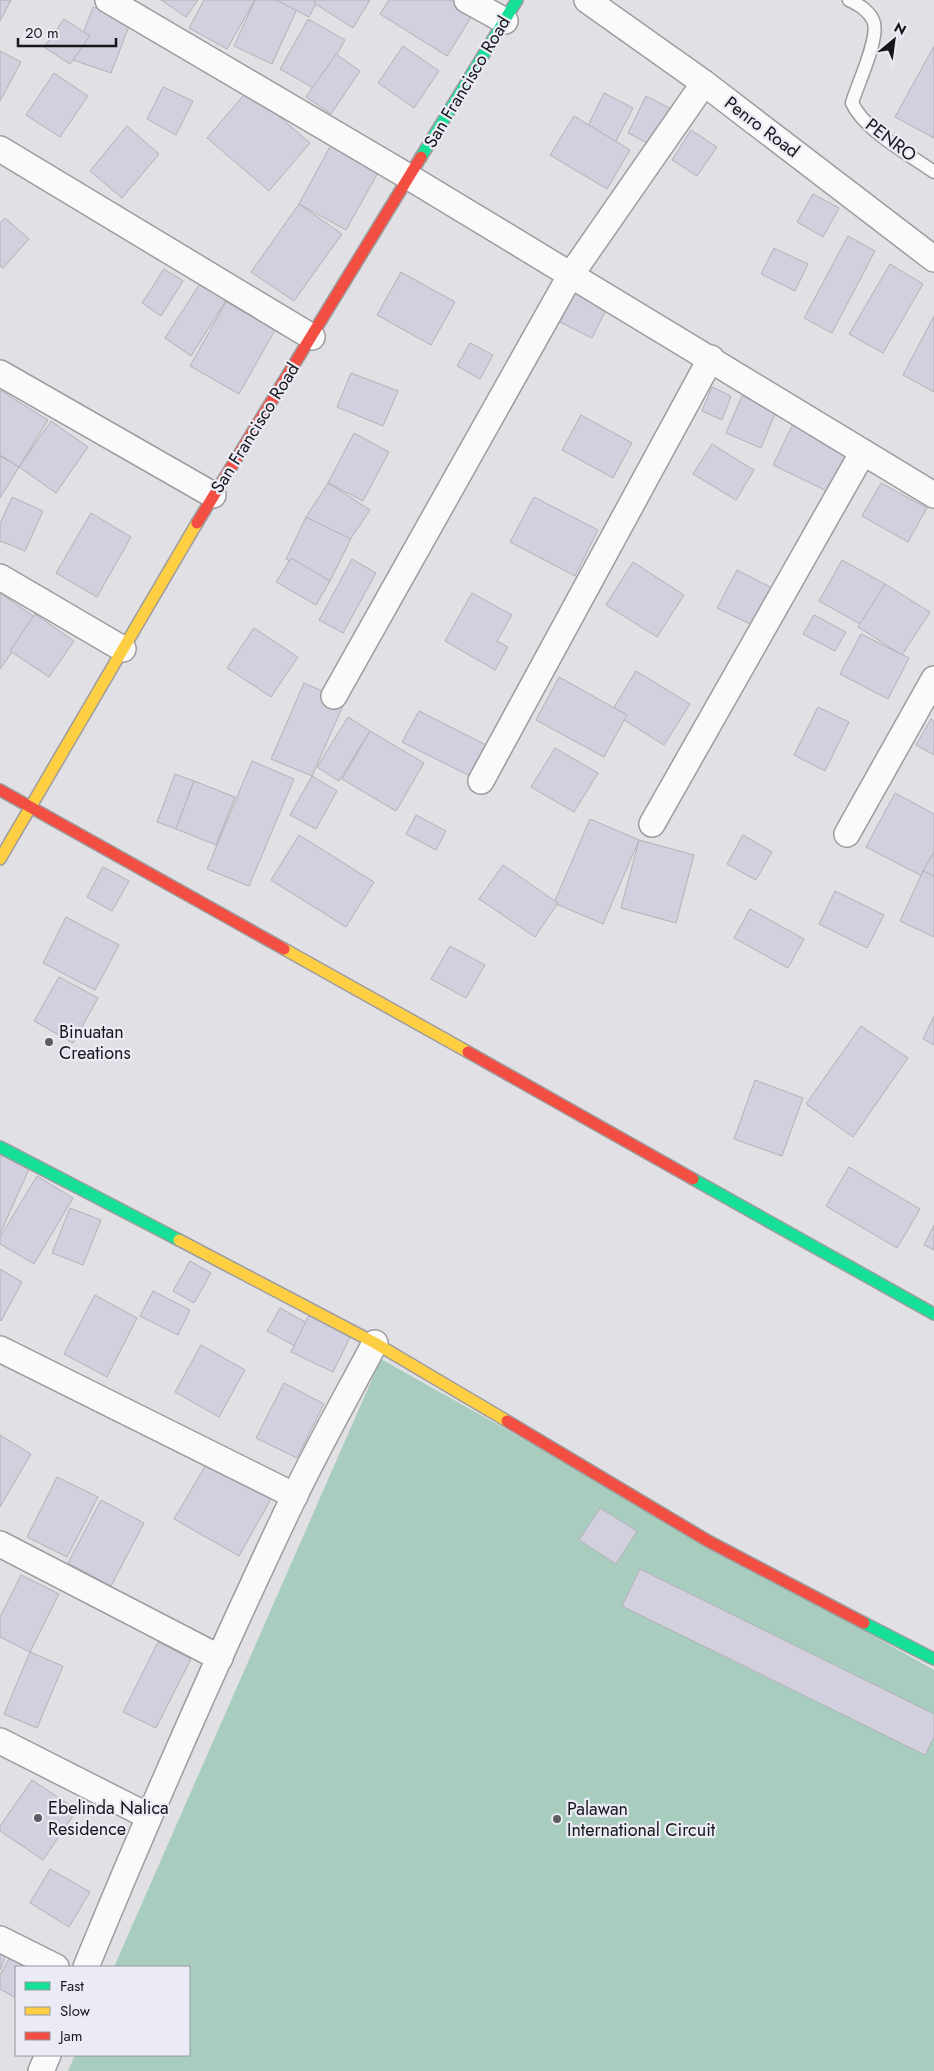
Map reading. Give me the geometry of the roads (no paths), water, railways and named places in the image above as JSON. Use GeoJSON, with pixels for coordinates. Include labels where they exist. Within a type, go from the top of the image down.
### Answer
{"type":"FeatureCollection","features":[{"type":"Feature","properties":{"kind":"street"},"geometry":{"type":"LineString","coordinates":[[108,0],[409,176],[570,276],[711,358],[934,496]]}},
{"type":"Feature","properties":{"kind":"street"},"geometry":{"type":"LineString","coordinates":[[467,0],[511,10]]}},
{"type":"Feature","properties":{"kind":"street","name":"Penro Road"},"geometry":{"type":"LineString","coordinates":[[587,0],[704,83],[934,259]]}},
{"type":"Feature","properties":{"kind":"street","name":"San Francisco Road"},"geometry":{"type":"LineString","coordinates":[[0,859],[213,495],[511,10]]}},
{"type":"Feature","properties":{"kind":"street"},"geometry":{"type":"LineString","coordinates":[[334,696],[570,276],[704,83]]}},
{"type":"Feature","properties":{"kind":"street"},"geometry":{"type":"LineString","coordinates":[[0,149],[312,336]]}},
{"type":"Feature","properties":{"kind":"street"},"geometry":{"type":"LineString","coordinates":[[481,781],[711,358]]}},
{"type":"Feature","properties":{"kind":"street"},"geometry":{"type":"LineString","coordinates":[[0,373],[213,495]]}},
{"type":"Feature","properties":{"kind":"street"},"geometry":{"type":"LineString","coordinates":[[652,824],[863,452]]}},
{"type":"Feature","properties":{"kind":"street"},"geometry":{"type":"LineString","coordinates":[[0,577],[123,649]]}},
{"type":"Feature","properties":{"kind":"street"},"geometry":{"type":"LineString","coordinates":[[847,834],[931,690]]}},
{"type":"Feature","properties":{"kind":"street"},"geometry":{"type":"LineString","coordinates":[[0,790],[32,806],[934,1314]]}},
{"type":"Feature","properties":{"kind":"street"},"geometry":{"type":"LineString","coordinates":[[0,1147],[375,1343],[708,1541],[934,1659]]}},
{"type":"Feature","properties":{"kind":"street"},"geometry":{"type":"LineString","coordinates":[[86,1966],[148,1816],[295,1496],[375,1343]]}},
{"type":"Feature","properties":{"kind":"street"},"geometry":{"type":"LineString","coordinates":[[0,1349],[295,1496]]}},
{"type":"Feature","properties":{"kind":"street"},"geometry":{"type":"LineString","coordinates":[[0,1544],[220,1658]]}},
{"type":"Feature","properties":{"kind":"street"},"geometry":{"type":"LineString","coordinates":[[0,1741],[148,1816]]}},
{"type":"Feature","properties":{"kind":"street"},"geometry":{"type":"LineString","coordinates":[[0,1940],[54,1966]]}},
{"type":"Feature","properties":{"kind":"street"},"geometry":{"type":"LineString","coordinates":[[41,2071],[48,2056]]}},
{"type":"Feature","properties":{"kind":"lane","name":"PENRO"},"geometry":{"type":"LineString","coordinates":[[849,0],[865,9],[874,21],[875,33],[852,103],[856,112],[866,123],[934,172]]}},
{"type":"Feature","properties":{"kind":"place","name":"Binuatan Creations"},"geometry":{"type":"Point","coordinates":[49,1042]}},
{"type":"Feature","properties":{"kind":"place","name":"Ebelinda Nalica Residence"},"geometry":{"type":"Point","coordinates":[38,1818]}},
{"type":"Feature","properties":{"kind":"place","name":"Palawan International Circuit"},"geometry":{"type":"Point","coordinates":[557,1819]}}]}
